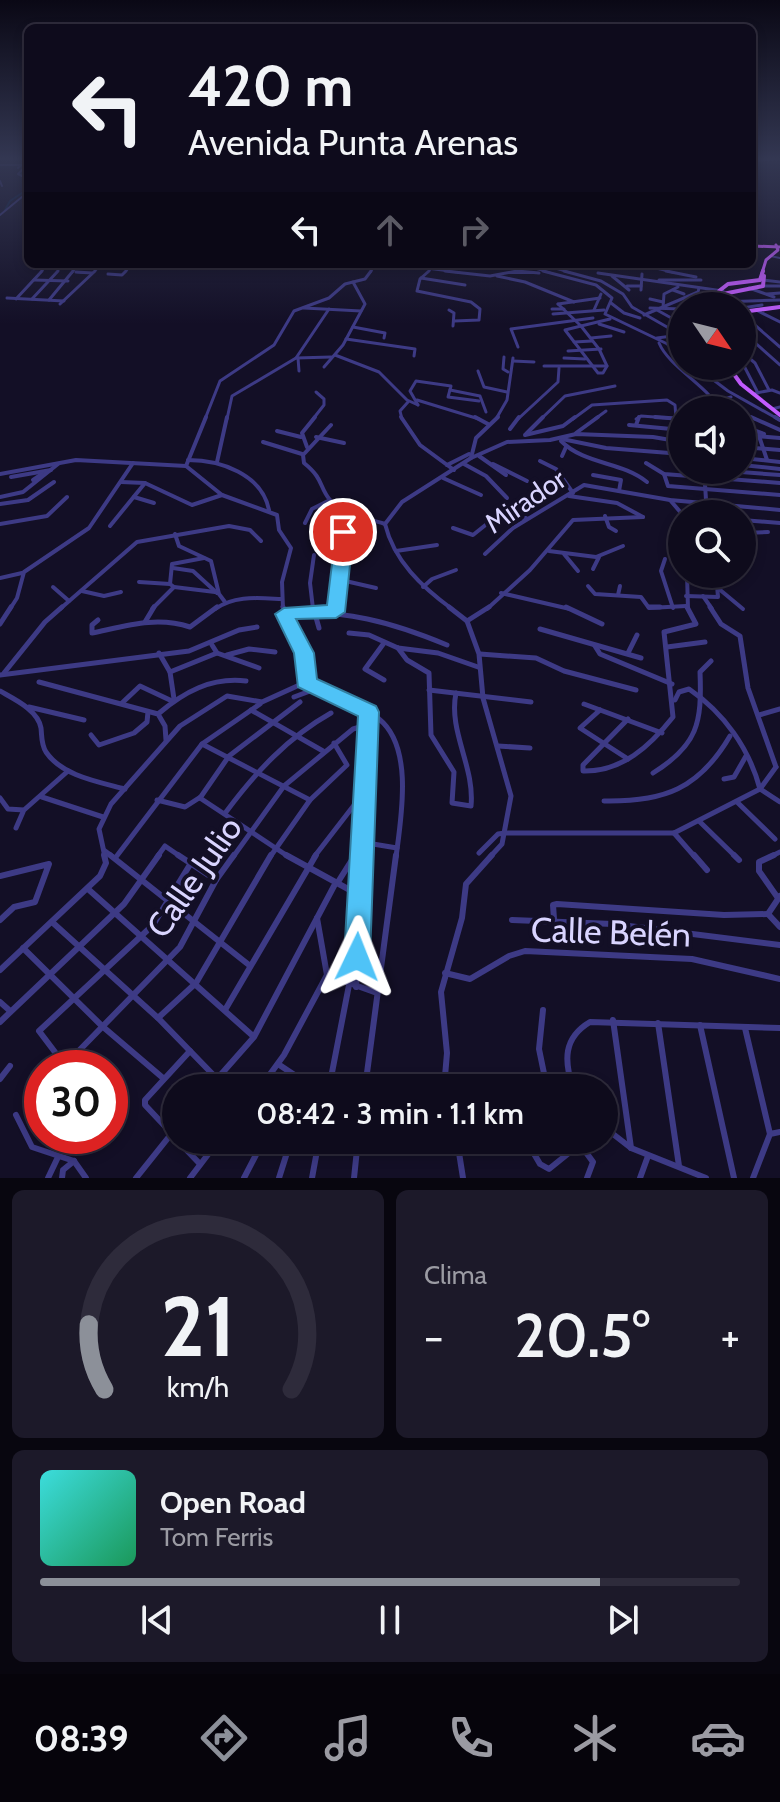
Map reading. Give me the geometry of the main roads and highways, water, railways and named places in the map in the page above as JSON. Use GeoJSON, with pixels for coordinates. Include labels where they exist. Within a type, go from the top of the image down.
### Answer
{"type":"FeatureCollection","features":[{"type":"Feature","properties":{"kind":"main road"},"geometry":{"type":"LineString","coordinates":[[733,292],[763,286],[770,256],[778,246],[756,245]]}},
{"type":"Feature","properties":{"kind":"main road"},"geometry":{"type":"LineString","coordinates":[[720,292],[728,284],[763,278]]}},
{"type":"Feature","properties":{"kind":"main road"},"geometry":{"type":"LineString","coordinates":[[756,309],[780,307]]}},
{"type":"Feature","properties":{"kind":"main road"},"geometry":{"type":"LineString","coordinates":[[742,380],[780,418]]}}]}
